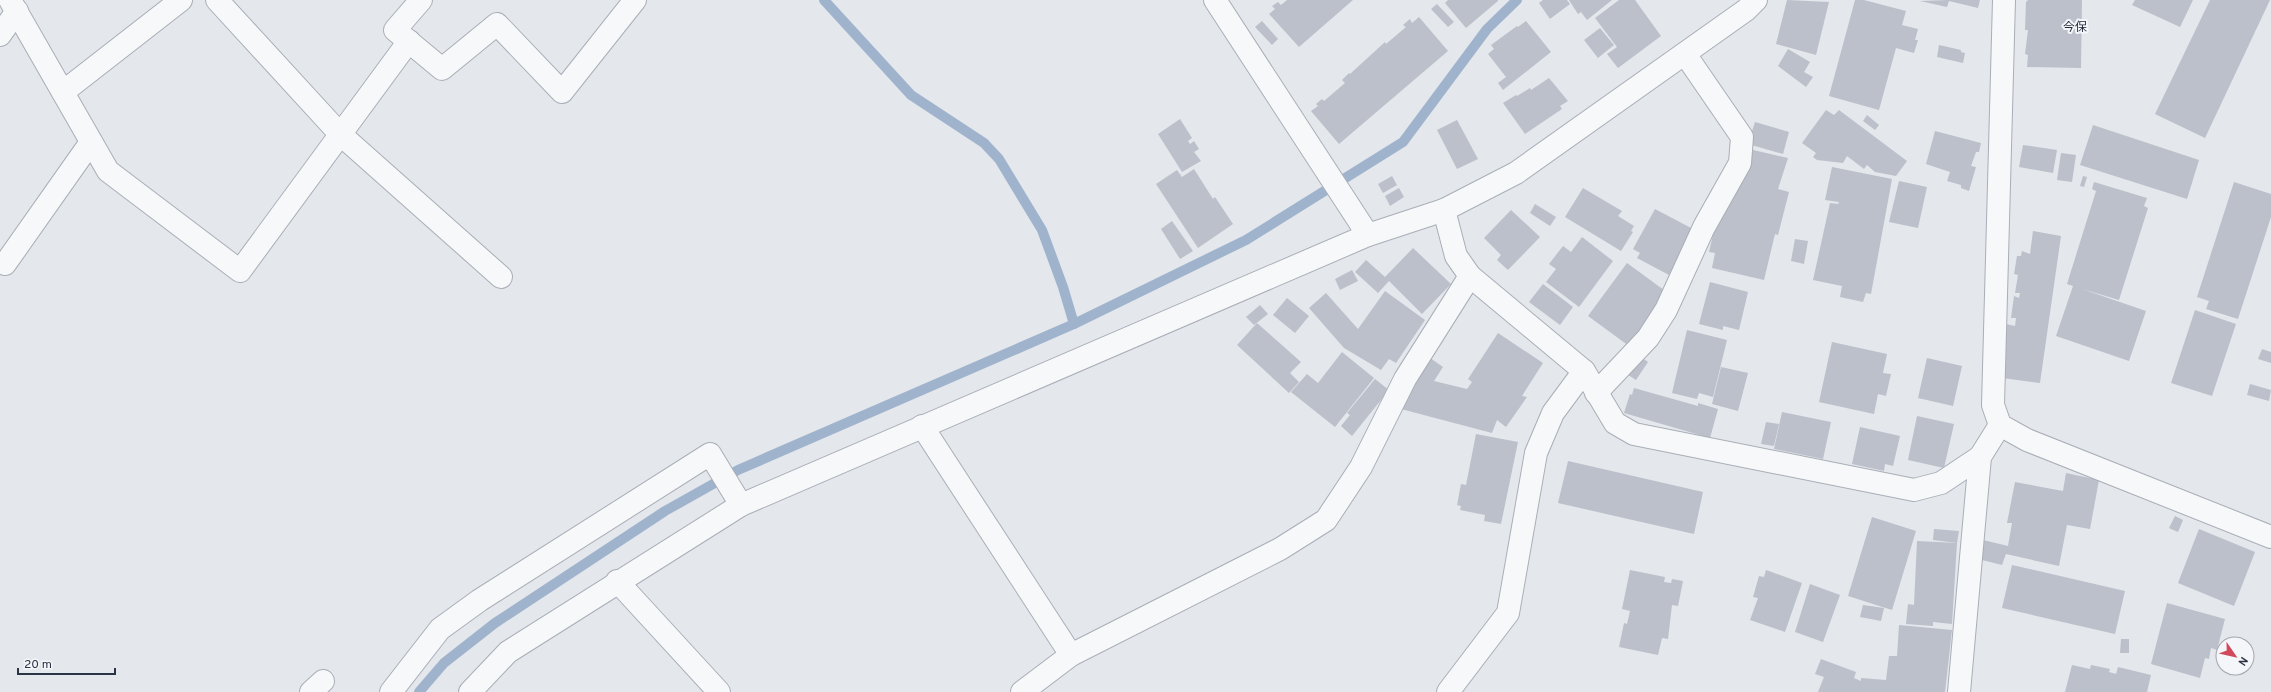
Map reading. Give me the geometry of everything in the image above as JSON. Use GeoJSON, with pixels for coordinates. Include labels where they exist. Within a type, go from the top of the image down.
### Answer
{"type":"FeatureCollection","features":[{"type":"Feature","properties":{"kind":"street"},"geometry":{"type":"LineString","coordinates":[[63,92],[181,0]]}},
{"type":"Feature","properties":{"kind":"street"},"geometry":{"type":"LineString","coordinates":[[217,0],[340,134],[501,276]]}},
{"type":"Feature","properties":{"kind":"street"},"geometry":{"type":"LineString","coordinates":[[421,0],[395,30],[442,69],[497,24],[562,92],[635,0]]}},
{"type":"Feature","properties":{"kind":"street"},"geometry":{"type":"LineString","coordinates":[[1215,0],[1368,235]]}},
{"type":"Feature","properties":{"kind":"street"},"geometry":{"type":"LineString","coordinates":[[470,692],[508,652],[617,581],[741,505],[1368,235],[1444,210],[1516,173],[1685,54],[1746,10],[1756,0]]}},
{"type":"Feature","properties":{"kind":"street"},"geometry":{"type":"LineString","coordinates":[[2004,0],[1993,405],[2000,425],[2027,440],[2271,537]]}},
{"type":"Feature","properties":{"kind":"street"},"geometry":{"type":"LineString","coordinates":[[14,6],[108,171],[240,271],[409,41]]}},
{"type":"Feature","properties":{"kind":"street"},"geometry":{"type":"LineString","coordinates":[[0,35],[14,6]]}},
{"type":"Feature","properties":{"kind":"street"},"geometry":{"type":"LineString","coordinates":[[1596,393],[1648,338],[1666,310],[1704,227],[1740,164],[1742,137],[1685,54]]}},
{"type":"Feature","properties":{"kind":"street"},"geometry":{"type":"LineString","coordinates":[[5,264],[91,142]]}},
{"type":"Feature","properties":{"kind":"street"},"geometry":{"type":"LineString","coordinates":[[1444,210],[1456,256],[1470,276],[1584,371],[1596,393],[1616,423],[1634,434],[1914,490],[1941,483],[1980,457],[2000,425]]}},
{"type":"Feature","properties":{"kind":"street"},"geometry":{"type":"LineString","coordinates":[[1022,692],[1071,656],[1280,549],[1326,520],[1361,467],[1405,379],[1470,276]]}},
{"type":"Feature","properties":{"kind":"street"},"geometry":{"type":"LineString","coordinates":[[1448,692],[1508,614],[1536,453],[1553,413],[1584,371]]}},
{"type":"Feature","properties":{"kind":"street"},"geometry":{"type":"LineString","coordinates":[[922,426],[1071,656]]}},
{"type":"Feature","properties":{"kind":"street"},"geometry":{"type":"LineString","coordinates":[[391,692],[440,629],[480,600],[710,454],[741,505]]}},
{"type":"Feature","properties":{"kind":"street"},"geometry":{"type":"LineString","coordinates":[[1959,692],[1980,457]]}},
{"type":"Feature","properties":{"kind":"street"},"geometry":{"type":"LineString","coordinates":[[617,581],[719,692]]}},
{"type":"Feature","properties":{"kind":"building"},"geometry":{"type":"Polygon","coordinates":[[[1287,0],[1353,0],[1299,47],[1269,14],[1275,9],[1272,6],[1278,2],[1281,5],[1287,0]]]}},
{"type":"Feature","properties":{"kind":"building"},"geometry":{"type":"Polygon","coordinates":[[[1448,0],[1498,1],[1466,28],[1445,3],[1448,0]]]}},
{"type":"Feature","properties":{"kind":"building"},"geometry":{"type":"Polygon","coordinates":[[[1543,0],[1567,0],[1570,4],[1550,19],[1539,3],[1543,0]]]}},
{"type":"Feature","properties":{"kind":"building"},"geometry":{"type":"Polygon","coordinates":[[[1569,0],[1612,0],[1587,20],[1581,12],[1578,14],[1569,0]]]}},
{"type":"Feature","properties":{"kind":"building"},"geometry":{"type":"Polygon","coordinates":[[[1619,0],[1635,0],[1661,36],[1618,68],[1607,54],[1617,47],[1595,18],[1619,0]]]}},
{"type":"Feature","properties":{"kind":"building"},"geometry":{"type":"Polygon","coordinates":[[[1787,0],[1829,2],[1816,55],[1776,44],[1787,0]]]}},
{"type":"Feature","properties":{"kind":"building"},"geometry":{"type":"Polygon","coordinates":[[[1855,0],[1864,0],[1906,11],[1902,25],[1918,29],[1915,40],[1918,40],[1914,53],[1896,48],[1879,110],[1829,96],[1855,0]]]}},
{"type":"Feature","properties":{"kind":"building"},"geometry":{"type":"Polygon","coordinates":[[[1980,0],[1978,8],[1949,1],[1947,7],[1920,1],[1980,0]]]}},
{"type":"Feature","properties":{"kind":"building"},"geometry":{"type":"Polygon","coordinates":[[[2028,0],[2082,0],[2081,68],[2027,67],[2028,55],[2025,54],[2028,30],[2025,30],[2026,2],[2028,0]]]}},
{"type":"Feature","properties":{"kind":"building"},"geometry":{"type":"Polygon","coordinates":[[[2135,0],[2193,0],[2180,27],[2132,5],[2135,0]]]}},
{"type":"Feature","properties":{"kind":"building"},"geometry":{"type":"Polygon","coordinates":[[[2210,0],[2270,0],[2205,138],[2155,114],[2210,0]]]}},
{"type":"Feature","properties":{"kind":"building"},"geometry":{"type":"Polygon","coordinates":[[[1437,4],[1454,22],[1448,27],[1431,9],[1437,4]]]}},
{"type":"Feature","properties":{"kind":"building"},"geometry":{"type":"Polygon","coordinates":[[[1419,17],[1448,51],[1339,144],[1311,111],[1318,106],[1316,104],[1322,99],[1324,101],[1345,83],[1342,80],[1349,73],[1350,74],[1385,42],[1386,44],[1406,27],[1403,25],[1410,19],[1412,23],[1419,17]]]}},
{"type":"Feature","properties":{"kind":"building"},"geometry":{"type":"Polygon","coordinates":[[[1262,21],[1278,39],[1272,45],[1255,27],[1262,21]]]}},
{"type":"Feature","properties":{"kind":"building"},"geometry":{"type":"Polygon","coordinates":[[[1526,21],[1551,52],[1503,90],[1498,83],[1506,77],[1488,54],[1494,49],[1491,45],[1526,21]]]}},
{"type":"Feature","properties":{"kind":"building"},"geometry":{"type":"Polygon","coordinates":[[[1600,28],[1614,45],[1598,58],[1584,40],[1600,28]]]}},
{"type":"Feature","properties":{"kind":"building"},"geometry":{"type":"Polygon","coordinates":[[[1939,45],[1961,50],[1961,52],[1965,53],[1963,63],[1937,57],[1939,45]]]}},
{"type":"Feature","properties":{"kind":"building"},"geometry":{"type":"Polygon","coordinates":[[[1788,49],[1810,62],[1804,72],[1813,77],[1806,87],[1778,66],[1788,49]]]}},
{"type":"Feature","properties":{"kind":"building"},"geometry":{"type":"Polygon","coordinates":[[[1549,78],[1568,101],[1560,106],[1562,109],[1525,134],[1503,103],[1530,88],[1531,90],[1549,78]]]}},
{"type":"Feature","properties":{"kind":"building"},"geometry":{"type":"Polygon","coordinates":[[[1826,110],[1834,115],[1839,110],[1907,161],[1896,176],[1875,172],[1867,165],[1864,169],[1847,156],[1843,163],[1817,160],[1813,157],[1816,153],[1802,143],[1826,110]]]}},
{"type":"Feature","properties":{"kind":"building"},"geometry":{"type":"Polygon","coordinates":[[[1867,115],[1879,125],[1875,130],[1863,121],[1867,115]]]}},
{"type":"Feature","properties":{"kind":"building"},"geometry":{"type":"Polygon","coordinates":[[[1180,119],[1192,138],[1188,141],[1190,144],[1194,141],[1199,149],[1194,152],[1201,161],[1182,172],[1158,134],[1180,119]]]}},
{"type":"Feature","properties":{"kind":"building"},"geometry":{"type":"Polygon","coordinates":[[[1457,120],[1478,159],[1457,169],[1437,130],[1457,120]]]}},
{"type":"Feature","properties":{"kind":"building"},"geometry":{"type":"Polygon","coordinates":[[[1755,122],[1789,132],[1783,154],[1748,144],[1755,122]]]}},
{"type":"Feature","properties":{"kind":"building"},"geometry":{"type":"Polygon","coordinates":[[[2093,125],[2199,160],[2187,199],[2080,165],[2093,125]]]}},
{"type":"Feature","properties":{"kind":"building"},"geometry":{"type":"Polygon","coordinates":[[[1935,131],[1981,143],[1979,152],[1976,152],[1971,166],[1976,167],[1969,191],[1961,188],[1961,185],[1947,181],[1950,172],[1926,164],[1935,131]]]}},
{"type":"Feature","properties":{"kind":"building"},"geometry":{"type":"Polygon","coordinates":[[[2023,145],[2057,150],[2053,173],[2019,167],[2023,145]]]}},
{"type":"Feature","properties":{"kind":"building"},"geometry":{"type":"Polygon","coordinates":[[[1749,149],[1788,158],[1778,189],[1789,192],[1778,235],[1775,234],[1764,280],[1712,268],[1715,253],[1709,252],[1719,209],[1749,149]]]}},
{"type":"Feature","properties":{"kind":"building"},"geometry":{"type":"Polygon","coordinates":[[[2061,153],[2076,155],[2072,182],[2057,180],[2061,153]]]}},
{"type":"Feature","properties":{"kind":"building"},"geometry":{"type":"Polygon","coordinates":[[[1832,167],[1892,179],[1871,294],[1866,293],[1863,302],[1840,297],[1842,286],[1813,280],[1830,203],[1838,204],[1839,202],[1825,200],[1832,167]]]}},
{"type":"Feature","properties":{"kind":"building"},"geometry":{"type":"Polygon","coordinates":[[[1194,169],[1213,199],[1215,197],[1233,224],[1198,248],[1156,184],[1177,170],[1182,177],[1194,169]]]}},
{"type":"Feature","properties":{"kind":"building"},"geometry":{"type":"Polygon","coordinates":[[[1392,176],[1397,185],[1383,193],[1378,184],[1392,176]]]}},
{"type":"Feature","properties":{"kind":"building"},"geometry":{"type":"Polygon","coordinates":[[[2083,176],[2087,177],[2084,187],[2080,186],[2083,176]]]}},
{"type":"Feature","properties":{"kind":"building"},"geometry":{"type":"Polygon","coordinates":[[[1899,181],[1927,187],[1918,228],[1889,222],[1899,181]]]}},
{"type":"Feature","properties":{"kind":"building"},"geometry":{"type":"Polygon","coordinates":[[[2094,182],[2147,198],[2144,206],[2148,208],[2119,300],[2082,289],[2146,311],[2129,361],[2056,336],[2073,286],[2067,284],[2096,191],[2092,189],[2094,182]]]}},
{"type":"Feature","properties":{"kind":"building"},"geometry":{"type":"Polygon","coordinates":[[[2234,182],[2271,194],[2271,217],[2238,319],[2206,309],[2209,301],[2197,297],[2234,182]]]}},
{"type":"Feature","properties":{"kind":"building"},"geometry":{"type":"Polygon","coordinates":[[[1399,188],[1404,197],[1390,206],[1385,196],[1399,188]]]}},
{"type":"Feature","properties":{"kind":"building"},"geometry":{"type":"Polygon","coordinates":[[[1583,188],[1622,211],[1618,216],[1634,226],[1631,231],[1633,232],[1621,251],[1565,217],[1583,188]]]}},
{"type":"Feature","properties":{"kind":"building"},"geometry":{"type":"Polygon","coordinates":[[[1535,204],[1556,217],[1550,226],[1530,213],[1535,204]]]}},
{"type":"Feature","properties":{"kind":"building"},"geometry":{"type":"Polygon","coordinates":[[[1655,209],[1693,229],[1669,275],[1637,258],[1640,253],[1633,249],[1655,209]]]}},
{"type":"Feature","properties":{"kind":"building"},"geometry":{"type":"Polygon","coordinates":[[[1511,210],[1540,237],[1508,270],[1497,260],[1501,255],[1484,238],[1511,210]]]}},
{"type":"Feature","properties":{"kind":"building"},"geometry":{"type":"Polygon","coordinates":[[[1172,221],[1193,251],[1180,259],[1161,229],[1172,221]]]}},
{"type":"Feature","properties":{"kind":"building"},"geometry":{"type":"Polygon","coordinates":[[[2033,231],[2061,236],[2040,383],[2002,378],[2002,350],[2006,350],[2006,345],[2004,344],[2006,324],[2015,326],[2016,318],[2011,318],[2014,296],[2019,298],[2020,293],[2015,293],[2018,275],[2014,274],[2017,256],[2021,256],[2022,251],[2030,254],[2033,231]]]}},
{"type":"Feature","properties":{"kind":"building"},"geometry":{"type":"Polygon","coordinates":[[[1582,237],[1613,261],[1579,307],[1546,282],[1556,269],[1549,264],[1563,246],[1571,252],[1582,237]]]}},
{"type":"Feature","properties":{"kind":"building"},"geometry":{"type":"Polygon","coordinates":[[[1795,239],[1808,241],[1804,264],[1791,261],[1795,239]]]}},
{"type":"Feature","properties":{"kind":"building"},"geometry":{"type":"Polygon","coordinates":[[[1413,248],[1451,284],[1422,314],[1389,281],[1378,293],[1355,272],[1366,260],[1385,277],[1413,248]]]}},
{"type":"Feature","properties":{"kind":"building"},"geometry":{"type":"Polygon","coordinates":[[[1627,263],[1668,293],[1629,346],[1588,316],[1627,263]]]}},
{"type":"Feature","properties":{"kind":"building"},"geometry":{"type":"Polygon","coordinates":[[[1352,270],[1358,281],[1340,290],[1335,279],[1352,270]]]}},
{"type":"Feature","properties":{"kind":"building"},"geometry":{"type":"Polygon","coordinates":[[[1710,282],[1748,292],[1739,330],[1723,326],[1723,330],[1699,324],[1710,282]]]}},
{"type":"Feature","properties":{"kind":"building"},"geometry":{"type":"Polygon","coordinates":[[[1543,284],[1573,307],[1560,325],[1529,302],[1543,284]]]}},
{"type":"Feature","properties":{"kind":"building"},"geometry":{"type":"Polygon","coordinates":[[[1385,291],[1425,320],[1396,363],[1389,359],[1381,370],[1344,348],[1309,308],[1326,293],[1358,329],[1385,291]]]}},
{"type":"Feature","properties":{"kind":"building"},"geometry":{"type":"Polygon","coordinates":[[[1287,298],[1309,316],[1295,333],[1273,315],[1287,298]]]}},
{"type":"Feature","properties":{"kind":"building"},"geometry":{"type":"Polygon","coordinates":[[[1260,305],[1268,314],[1254,325],[1246,317],[1260,305]]]}},
{"type":"Feature","properties":{"kind":"building"},"geometry":{"type":"Polygon","coordinates":[[[2195,310],[2236,324],[2212,396],[2171,383],[2195,310]]]}},
{"type":"Feature","properties":{"kind":"building"},"geometry":{"type":"Polygon","coordinates":[[[1257,323],[1301,362],[1290,373],[1299,382],[1289,393],[1237,345],[1257,323]]]}},
{"type":"Feature","properties":{"kind":"building"},"geometry":{"type":"Polygon","coordinates":[[[1687,330],[1727,340],[1713,397],[1699,393],[1697,399],[1672,393],[1687,330]]]}},
{"type":"Feature","properties":{"kind":"building"},"geometry":{"type":"Polygon","coordinates":[[[1498,333],[1543,363],[1522,396],[1527,397],[1506,427],[1497,420],[1492,433],[1401,409],[1423,353],[1443,367],[1434,381],[1467,389],[1472,382],[1468,379],[1498,333]]]}},
{"type":"Feature","properties":{"kind":"building"},"geometry":{"type":"Polygon","coordinates":[[[1832,342],[1887,354],[1883,373],[1891,374],[1886,396],[1878,394],[1874,414],[1819,402],[1832,342]]]}},
{"type":"Feature","properties":{"kind":"building"},"geometry":{"type":"Polygon","coordinates":[[[2262,349],[2271,352],[2271,363],[2258,359],[2262,349]]]}},
{"type":"Feature","properties":{"kind":"building"},"geometry":{"type":"Polygon","coordinates":[[[1342,352],[1374,378],[1335,427],[1291,392],[1307,374],[1318,383],[1342,352]]]}},
{"type":"Feature","properties":{"kind":"building"},"geometry":{"type":"Polygon","coordinates":[[[1638,355],[1648,362],[1636,380],[1625,373],[1638,355]]]}},
{"type":"Feature","properties":{"kind":"building"},"geometry":{"type":"Polygon","coordinates":[[[1927,358],[1962,366],[1953,406],[1918,398],[1927,358]]]}},
{"type":"Feature","properties":{"kind":"building"},"geometry":{"type":"Polygon","coordinates":[[[1721,367],[1748,373],[1738,411],[1712,404],[1721,367]]]}},
{"type":"Feature","properties":{"kind":"building"},"geometry":{"type":"Polygon","coordinates":[[[1375,379],[1389,390],[1352,436],[1341,426],[1350,415],[1347,413],[1375,379]]]}},
{"type":"Feature","properties":{"kind":"building"},"geometry":{"type":"Polygon","coordinates":[[[2250,384],[2271,390],[2269,401],[2247,395],[2250,384]]]}},
{"type":"Feature","properties":{"kind":"building"},"geometry":{"type":"Polygon","coordinates":[[[1634,388],[1698,406],[1698,403],[1718,409],[1710,438],[1624,413],[1630,394],[1632,395],[1634,388]]]}},
{"type":"Feature","properties":{"kind":"building"},"geometry":{"type":"Polygon","coordinates":[[[1782,412],[1831,422],[1823,459],[1774,449],[1782,412]]]}},
{"type":"Feature","properties":{"kind":"building"},"geometry":{"type":"Polygon","coordinates":[[[1917,416],[1954,424],[1944,468],[1908,460],[1917,416]]]}},
{"type":"Feature","properties":{"kind":"building"},"geometry":{"type":"Polygon","coordinates":[[[1766,422],[1779,424],[1774,446],[1761,444],[1766,422]]]}},
{"type":"Feature","properties":{"kind":"building"},"geometry":{"type":"Polygon","coordinates":[[[1860,427],[1900,436],[1893,466],[1885,464],[1884,471],[1852,464],[1860,427]]]}},
{"type":"Feature","properties":{"kind":"building"},"geometry":{"type":"Polygon","coordinates":[[[1476,434],[1518,442],[1501,524],[1484,521],[1485,515],[1460,510],[1461,506],[1457,505],[1461,484],[1466,485],[1476,434]]]}},
{"type":"Feature","properties":{"kind":"building"},"geometry":{"type":"Polygon","coordinates":[[[1568,461],[1703,492],[1694,534],[1558,503],[1568,461]]]}},
{"type":"Feature","properties":{"kind":"building"},"geometry":{"type":"Polygon","coordinates":[[[2066,473],[2099,480],[2090,529],[2067,525],[2059,566],[2006,554],[2002,565],[1978,559],[1983,540],[2008,546],[2012,523],[2007,523],[2015,482],[2063,491],[2066,473]]]}},
{"type":"Feature","properties":{"kind":"building"},"geometry":{"type":"Polygon","coordinates":[[[2175,516],[2183,520],[2178,532],[2169,528],[2175,516]]]}},
{"type":"Feature","properties":{"kind":"building"},"geometry":{"type":"Polygon","coordinates":[[[1872,517],[1916,531],[1892,610],[1848,596],[1872,517]]]}},
{"type":"Feature","properties":{"kind":"building"},"geometry":{"type":"Polygon","coordinates":[[[1934,529],[1959,531],[1957,543],[1933,540],[1934,529]]]}},
{"type":"Feature","properties":{"kind":"building"},"geometry":{"type":"Polygon","coordinates":[[[2199,529],[2255,552],[2234,606],[2178,583],[2199,529]]]}},
{"type":"Feature","properties":{"kind":"building"},"geometry":{"type":"Polygon","coordinates":[[[1917,541],[1957,543],[1952,624],[1933,622],[1933,626],[1906,624],[1908,604],[1914,605],[1917,541]]]}},
{"type":"Feature","properties":{"kind":"building"},"geometry":{"type":"Polygon","coordinates":[[[2012,565],[2125,591],[2115,634],[2002,608],[2012,565]]]}},
{"type":"Feature","properties":{"kind":"building"},"geometry":{"type":"Polygon","coordinates":[[[1630,570],[1665,577],[1664,582],[1671,583],[1672,579],[1683,581],[1678,606],[1672,605],[1668,639],[1662,638],[1658,655],[1619,647],[1624,623],[1627,624],[1630,611],[1622,609],[1630,570]]]}},
{"type":"Feature","properties":{"kind":"building"},"geometry":{"type":"Polygon","coordinates":[[[1766,570],[1802,583],[1785,632],[1750,620],[1758,598],[1753,597],[1759,576],[1764,577],[1766,570]]]}},
{"type":"Feature","properties":{"kind":"building"},"geometry":{"type":"Polygon","coordinates":[[[1810,584],[1840,595],[1823,642],[1795,632],[1810,584]]]}},
{"type":"Feature","properties":{"kind":"building"},"geometry":{"type":"Polygon","coordinates":[[[2167,603],[2225,619],[2221,636],[2215,636],[2215,649],[2211,648],[2209,659],[2205,658],[2200,678],[2151,664],[2167,603]]]}},
{"type":"Feature","properties":{"kind":"building"},"geometry":{"type":"Polygon","coordinates":[[[1863,605],[1884,608],[1881,621],[1860,617],[1863,605]]]}},
{"type":"Feature","properties":{"kind":"building"},"geometry":{"type":"Polygon","coordinates":[[[1899,625],[1952,630],[1945,692],[1818,692],[1824,677],[1815,674],[1821,659],[1856,672],[1854,678],[1861,681],[1861,678],[1886,680],[1889,656],[1897,656],[1899,625]]]}},
{"type":"Feature","properties":{"kind":"building"},"geometry":{"type":"Polygon","coordinates":[[[2121,639],[2129,639],[2129,653],[2120,653],[2121,639]]]}},
{"type":"Feature","properties":{"kind":"building"},"geometry":{"type":"Polygon","coordinates":[[[2072,665],[2090,669],[2091,665],[2110,669],[2109,672],[2116,674],[2118,667],[2151,675],[2147,692],[2065,692],[2072,665]]]}},
{"type":"Feature","properties":{"kind":"waterway"},"geometry":{"type":"LineString","coordinates":[[824,0],[911,95],[984,143],[999,159],[1042,230],[1063,287],[1074,324]]}},
{"type":"Feature","properties":{"kind":"waterway"},"geometry":{"type":"LineString","coordinates":[[419,692],[444,663],[495,623],[665,511],[738,470],[1074,324],[1246,240],[1403,142],[1487,29],[1517,0]]}},
{"type":"Feature","properties":{"kind":"district","name":"今保"},"geometry":{"type":"Point","coordinates":[2075,28]}}]}
